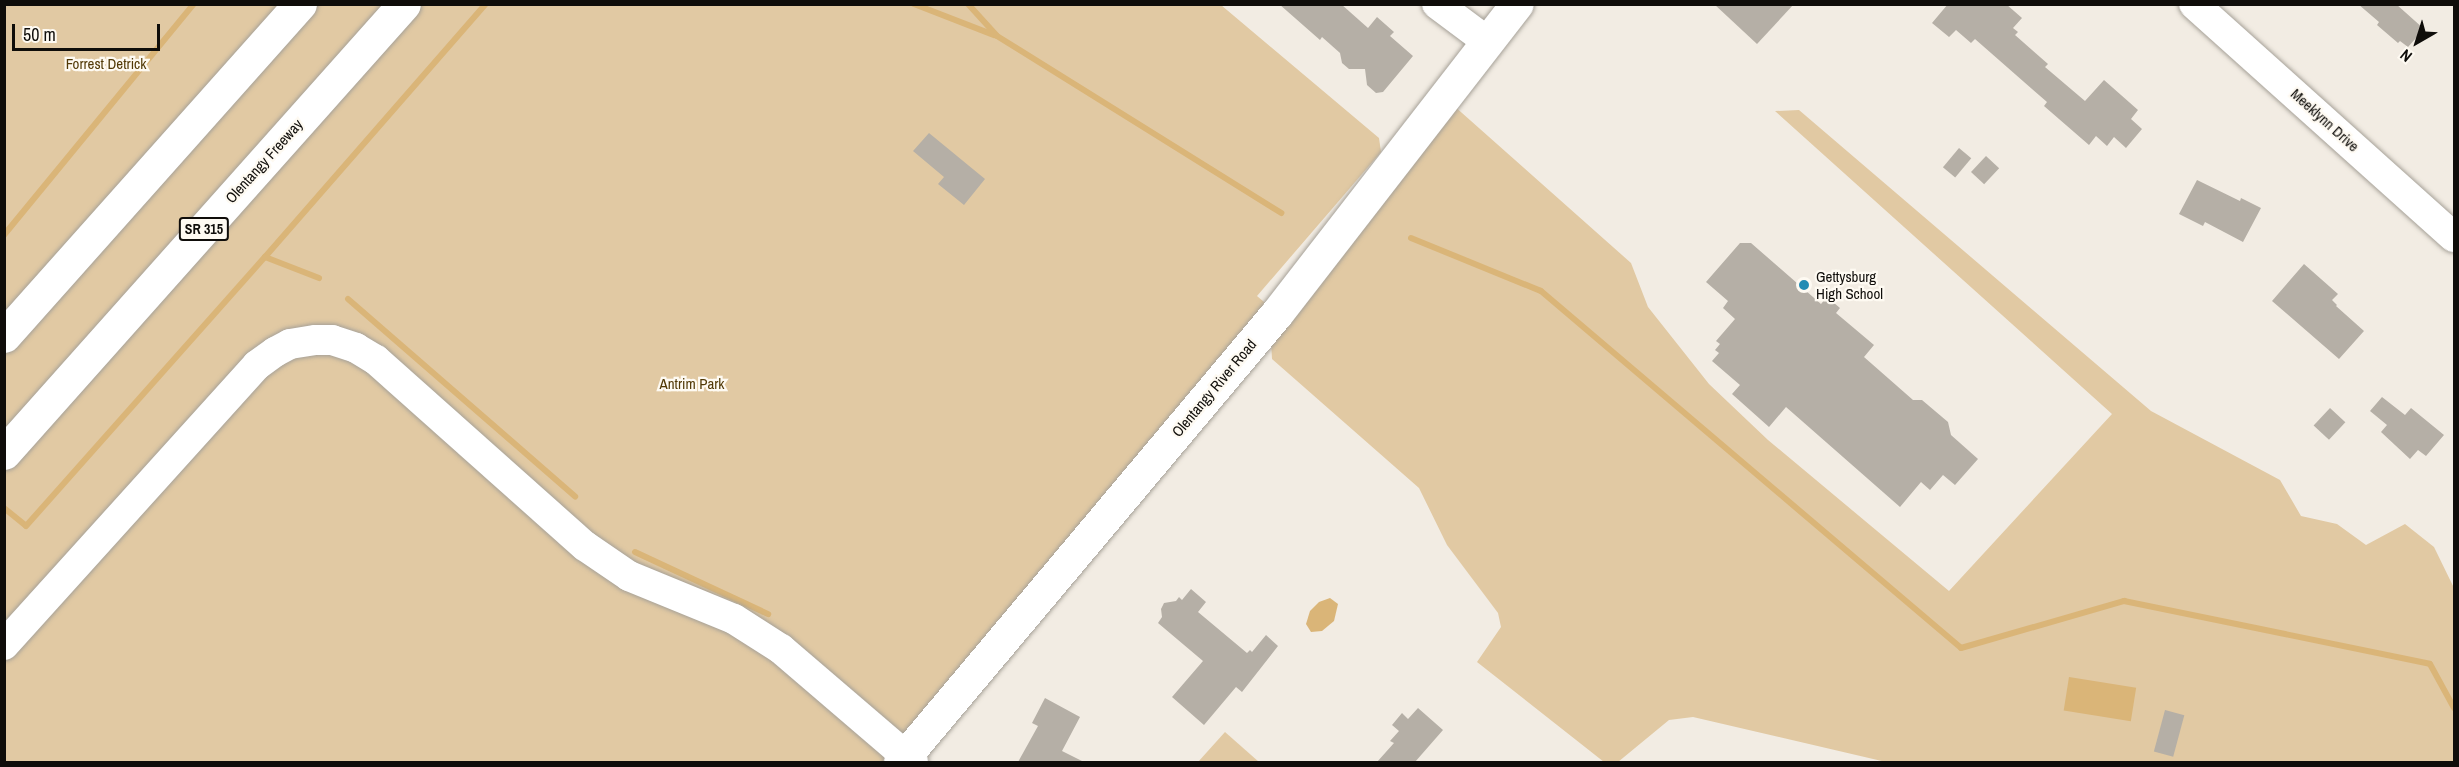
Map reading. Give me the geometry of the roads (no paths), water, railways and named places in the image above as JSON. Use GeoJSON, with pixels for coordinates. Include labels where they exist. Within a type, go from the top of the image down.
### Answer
{"type":"FeatureCollection","features":[{"type":"Feature","properties":{"kind":"main road"},"geometry":{"type":"LineString","coordinates":[[4,336],[300,4]]}},
{"type":"Feature","properties":{"kind":"main road","name":"Olentangy Freeway"},"geometry":{"type":"LineString","coordinates":[[4,453],[404,4]]}},
{"type":"Feature","properties":{"kind":"main road","name":"Olentangy River Road"},"geometry":{"type":"LineString","coordinates":[[906,760],[1269,322],[1517,4]]}},
{"type":"Feature","properties":{"kind":"street"},"geometry":{"type":"LineString","coordinates":[[1437,4],[1488,42]]}},
{"type":"Feature","properties":{"kind":"street","name":"Meeklynn Drive"},"geometry":{"type":"LineString","coordinates":[[2194,4],[2454,237]]}},
{"type":"Feature","properties":{"kind":"street"},"geometry":{"type":"LineString","coordinates":[[4,645],[257,365],[290,344],[332,340],[356,348],[376,360],[585,546],[629,576],[734,619],[781,649],[906,760]]}},
{"type":"Feature","properties":{"kind":"waterway"},"geometry":{"type":"LineString","coordinates":[[4,235],[194,4]]}},
{"type":"Feature","properties":{"kind":"waterway"},"geometry":{"type":"LineString","coordinates":[[265,257],[486,4]]}},
{"type":"Feature","properties":{"kind":"waterway"},"geometry":{"type":"LineString","coordinates":[[914,4],[994,35]]}},
{"type":"Feature","properties":{"kind":"waterway"},"geometry":{"type":"LineString","coordinates":[[968,4],[997,36],[1281,213]]}},
{"type":"Feature","properties":{"kind":"waterway"},"geometry":{"type":"LineString","coordinates":[[1411,238],[1541,291],[1961,648],[2124,601],[2430,664],[2454,708]]}},
{"type":"Feature","properties":{"kind":"waterway"},"geometry":{"type":"LineString","coordinates":[[4,508],[26,526],[265,257],[319,278]]}},
{"type":"Feature","properties":{"kind":"waterway"},"geometry":{"type":"LineString","coordinates":[[348,299],[575,496]]}},
{"type":"Feature","properties":{"kind":"waterway"},"geometry":{"type":"LineString","coordinates":[[635,552],[768,614]]}},
{"type":"Feature","properties":{"kind":"place","name":"Gettysburg High School"},"geometry":{"type":"Point","coordinates":[1804,285]}},
{"type":"Feature","properties":{"kind":"park label","name":"Forrest Detrick"},"geometry":{"type":"Point","coordinates":[106,64]}},
{"type":"Feature","properties":{"kind":"park label","name":"Antrim Park"},"geometry":{"type":"Point","coordinates":[692,384]}}]}
